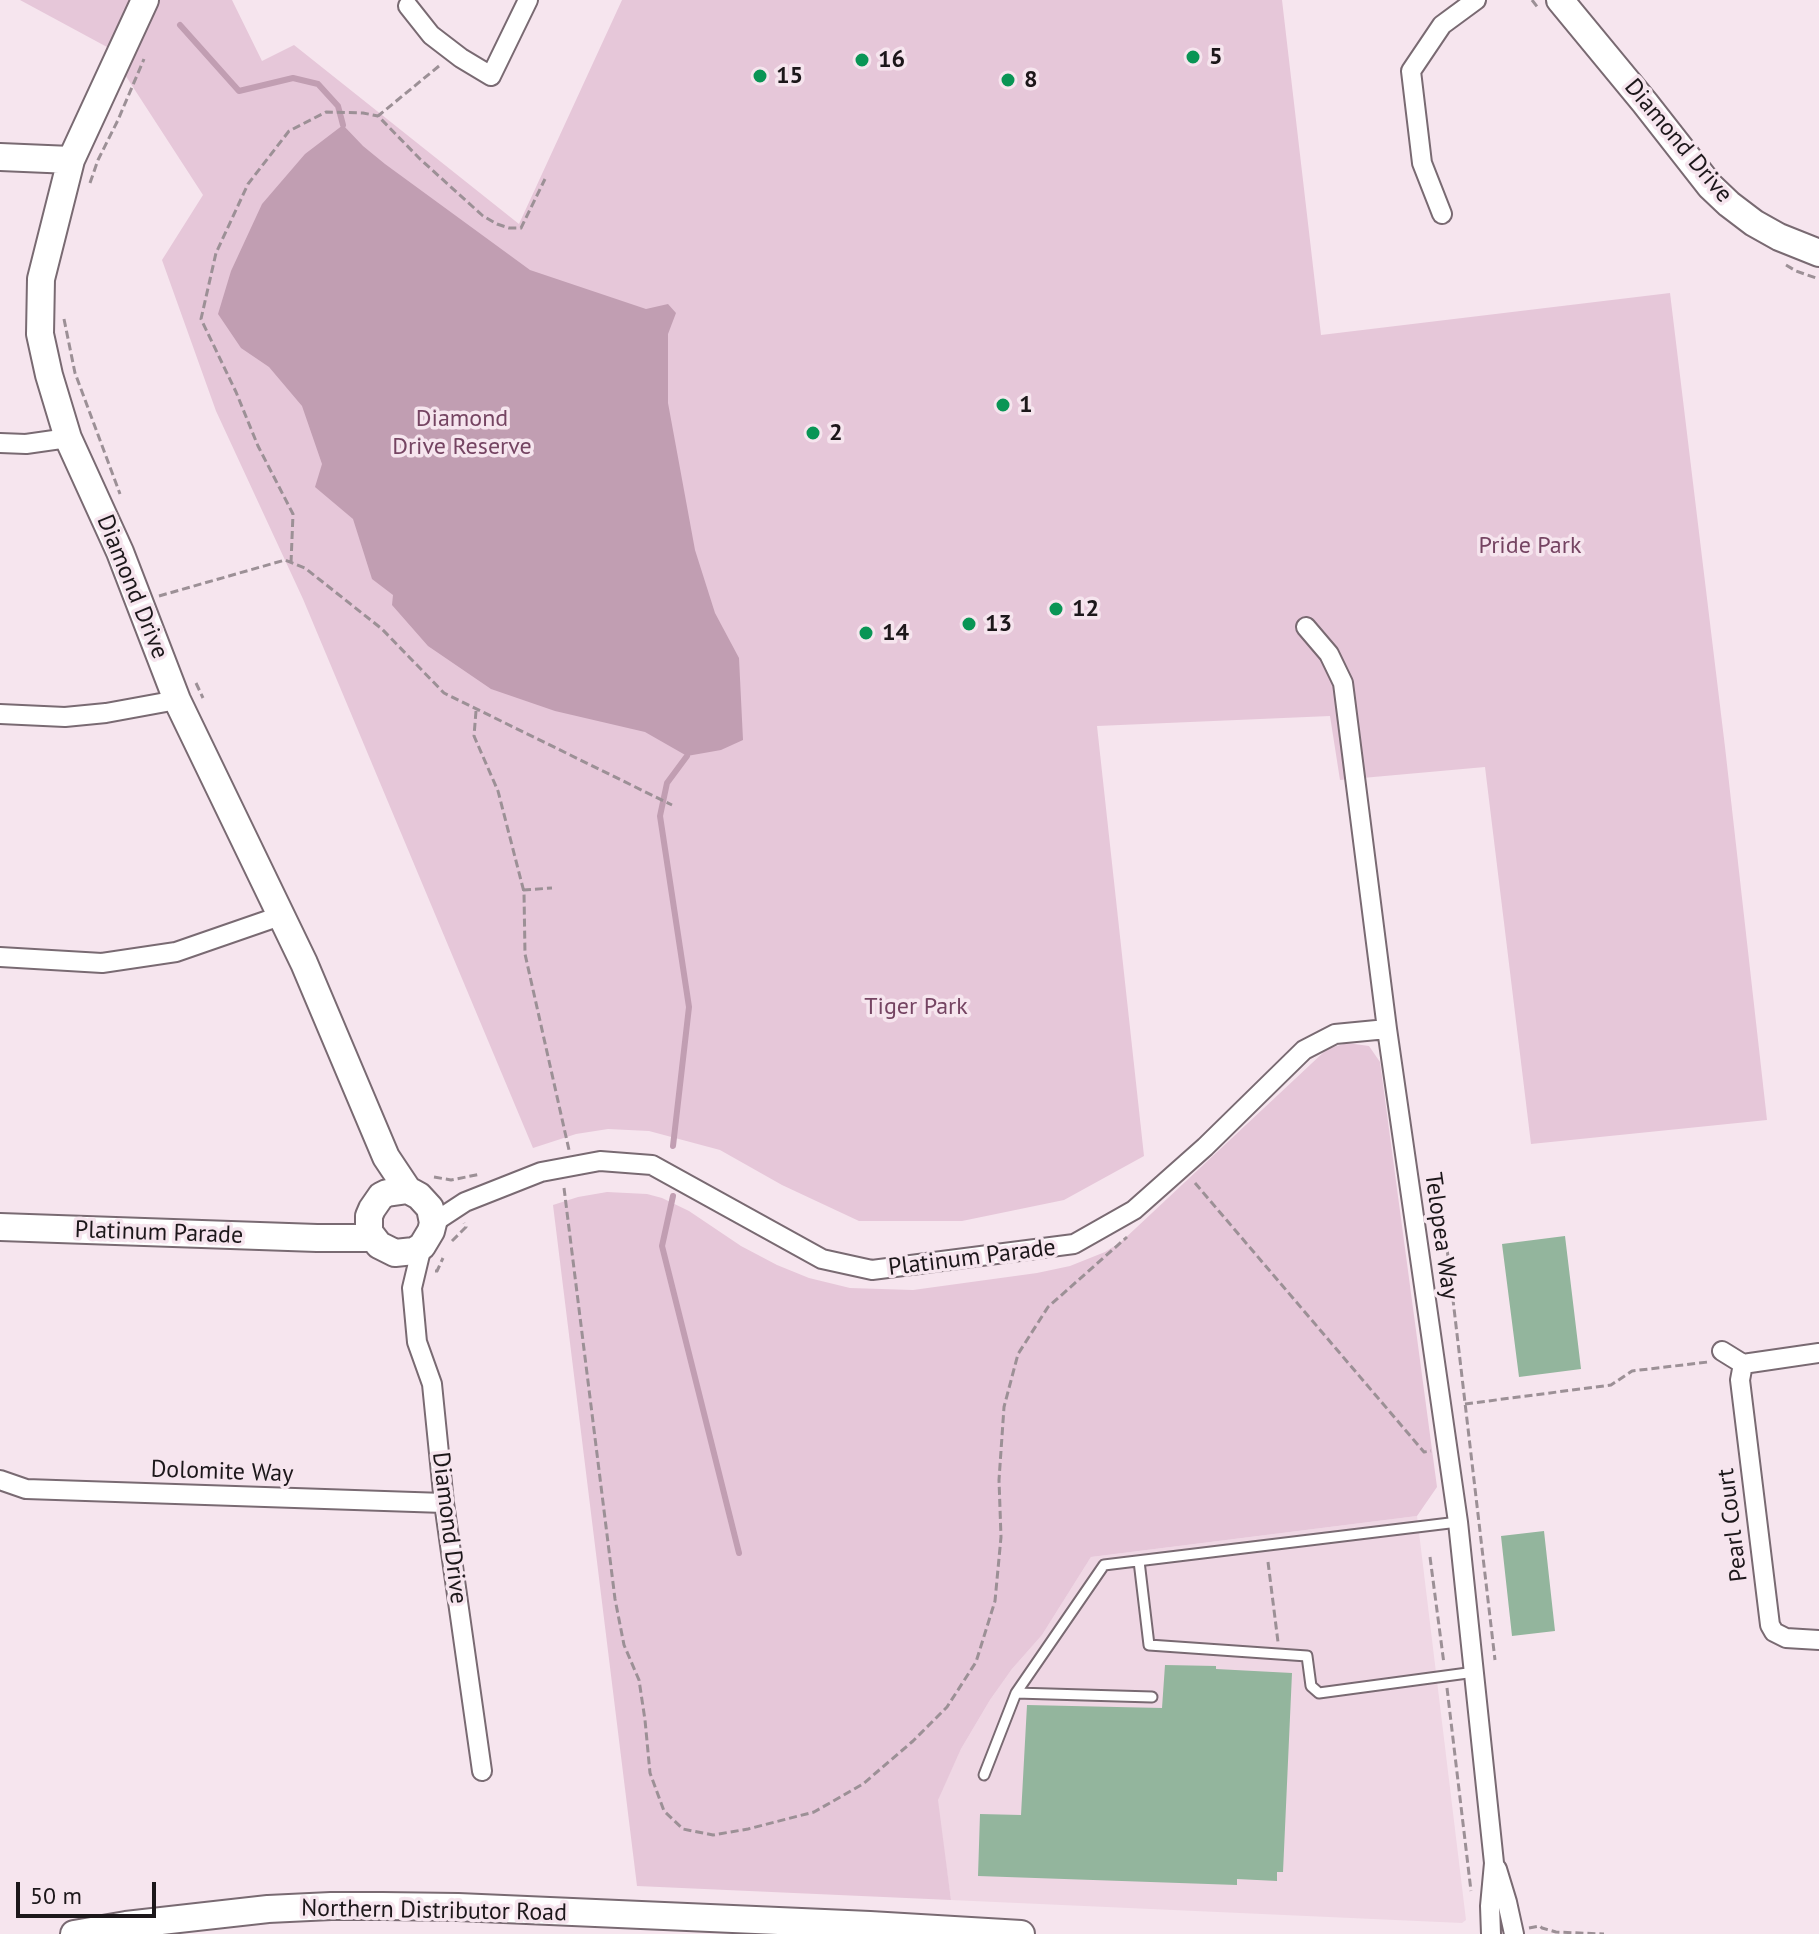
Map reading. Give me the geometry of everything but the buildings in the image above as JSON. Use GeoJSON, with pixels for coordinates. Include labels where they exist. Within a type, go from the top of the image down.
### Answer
{"type":"FeatureCollection","features":[{"type":"Feature","properties":{"kind":"street","name":"Diamond Drive"},"geometry":{"type":"LineString","coordinates":[[145,0],[71,160],[41,279],[40,334],[68,438],[120,552],[192,694],[280,916],[304,963],[386,1157],[424,1207],[412,1288],[417,1342],[432,1384],[444,1503],[482,1771]]}},
{"type":"Feature","properties":{"kind":"street"},"geometry":{"type":"LineString","coordinates":[[408,6],[431,35],[491,76],[528,0]]}},
{"type":"Feature","properties":{"kind":"street"},"geometry":{"type":"LineString","coordinates":[[1442,214],[1422,163],[1411,71],[1442,25],[1476,0]]}},
{"type":"Feature","properties":{"kind":"street","name":"Diamond Drive"},"geometry":{"type":"LineString","coordinates":[[1560,0],[1710,186],[1754,223],[1819,253]]}},
{"type":"Feature","properties":{"kind":"street"},"geometry":{"type":"LineString","coordinates":[[0,157],[71,160]]}},
{"type":"Feature","properties":{"kind":"street"},"geometry":{"type":"LineString","coordinates":[[0,443],[26,444],[68,438]]}},
{"type":"Feature","properties":{"kind":"street","name":"Telopea Way"},"geometry":{"type":"LineString","coordinates":[[1306,627],[1329,654],[1343,683],[1387,1029],[1458,1522],[1494,1863],[1491,1934]]}},
{"type":"Feature","properties":{"kind":"street"},"geometry":{"type":"LineString","coordinates":[[0,714],[65,717],[106,713],[192,694]]}},
{"type":"Feature","properties":{"kind":"street"},"geometry":{"type":"LineString","coordinates":[[0,957],[102,963],[176,952],[280,916]]}},
{"type":"Feature","properties":{"kind":"street","name":"Platinum Parade"},"geometry":{"type":"LineString","coordinates":[[424,1207],[465,1202],[541,1172],[600,1161],[652,1165],[822,1259],[872,1270],[1074,1244],[1134,1210],[1205,1147],[1304,1050],[1335,1034],[1387,1029]]}},
{"type":"Feature","properties":{"kind":"street"},"geometry":{"type":"LineString","coordinates":[[378,1227],[386,1157]]}},
{"type":"Feature","properties":{"kind":"street"},"geometry":{"type":"LineString","coordinates":[[387,1193],[424,1207],[414,1251],[404,1253],[378,1227],[387,1193]]}},
{"type":"Feature","properties":{"kind":"street","name":"Platinum Parade"},"geometry":{"type":"LineString","coordinates":[[0,1227],[317,1238],[378,1227]]}},
{"type":"Feature","properties":{"kind":"street","name":"Diamond Drive"},"geometry":{"type":"LineString","coordinates":[[378,1227],[412,1288]]}},
{"type":"Feature","properties":{"kind":"street"},"geometry":{"type":"LineString","coordinates":[[1731,1356],[1819,1353]]}},
{"type":"Feature","properties":{"kind":"street","name":"Pearl Court"},"geometry":{"type":"LineString","coordinates":[[1731,1356],[1740,1380],[1770,1625],[1774,1632],[1786,1638],[1819,1640]]}},
{"type":"Feature","properties":{"kind":"street","name":"Dolomite Way"},"geometry":{"type":"LineString","coordinates":[[0,1480],[26,1489],[444,1503]]}},
{"type":"Feature","properties":{"kind":"street","name":"Telopea Way"},"geometry":{"type":"LineString","coordinates":[[1494,1863],[1519,1931]]}},
{"type":"Feature","properties":{"kind":"street","name":"Northern Distributor Road"},"geometry":{"type":"LineString","coordinates":[[74,1934],[268,1909],[383,1906],[1021,1934]]}},
{"type":"Feature","properties":{"kind":"street","name":"Northern Distributor Road"},"geometry":{"type":"LineString","coordinates":[[147,1934],[184,1919]]}},
{"type":"Feature","properties":{"kind":"lane"},"geometry":{"type":"LineString","coordinates":[[984,1775],[1016,1693],[1104,1565],[1458,1522]]}},
{"type":"Feature","properties":{"kind":"lane"},"geometry":{"type":"LineString","coordinates":[[1139,1561],[1149,1645],[1307,1656],[1311,1686],[1319,1693],[1475,1672]]}},
{"type":"Feature","properties":{"kind":"lane"},"geometry":{"type":"LineString","coordinates":[[1016,1693],[1152,1697]]}},
{"type":"Feature","properties":{"kind":"path"},"geometry":{"type":"LineString","coordinates":[[87,190],[147,53]]}},
{"type":"Feature","properties":{"kind":"path"},"geometry":{"type":"LineString","coordinates":[[378,116],[437,66],[451,64],[461,58]]}},
{"type":"Feature","properties":{"kind":"path"},"geometry":{"type":"LineString","coordinates":[[291,563],[293,514],[258,446],[201,319],[216,253],[248,184],[289,131],[326,112],[378,116],[483,216],[509,228],[521,228],[545,179]]}},
{"type":"Feature","properties":{"kind":"path"},"geometry":{"type":"LineString","coordinates":[[63,315],[75,373],[125,507]]}},
{"type":"Feature","properties":{"kind":"path"},"geometry":{"type":"LineString","coordinates":[[159,596],[285,560],[305,568],[382,629],[444,693],[672,805]]}},
{"type":"Feature","properties":{"kind":"path"},"geometry":{"type":"LineString","coordinates":[[476,709],[474,736],[498,791],[523,890],[525,954],[569,1150]]}},
{"type":"Feature","properties":{"kind":"path"},"geometry":{"type":"LineString","coordinates":[[523,890],[552,888]]}},
{"type":"Feature","properties":{"kind":"path"},"geometry":{"type":"LineString","coordinates":[[424,1207],[445,1181],[482,1174]]}},
{"type":"Feature","properties":{"kind":"path"},"geometry":{"type":"LineString","coordinates":[[1192,1179],[1424,1452],[1448,1448]]}},
{"type":"Feature","properties":{"kind":"path"},"geometry":{"type":"LineString","coordinates":[[563,1180],[615,1599],[624,1645],[639,1680],[650,1773],[664,1811],[683,1829],[713,1835],[814,1812],[863,1784],[947,1707],[976,1662],[995,1601],[1001,1537],[999,1480],[1004,1407],[1018,1354],[1048,1307],[1137,1228]]}},
{"type":"Feature","properties":{"kind":"path"},"geometry":{"type":"LineString","coordinates":[[1443,1214],[1495,1660]]}},
{"type":"Feature","properties":{"kind":"path"},"geometry":{"type":"LineString","coordinates":[[1465,1404],[1611,1385],[1632,1371],[1721,1361],[1731,1356]]}},
{"type":"Feature","properties":{"kind":"path"},"geometry":{"type":"LineString","coordinates":[[1430,1557],[1471,1893]]}},
{"type":"Feature","properties":{"kind":"path"},"geometry":{"type":"LineString","coordinates":[[1268,1562],[1278,1643]]}},
{"type":"Feature","properties":{"kind":"path"},"geometry":{"type":"LineString","coordinates":[[1519,1931],[1540,1926],[1556,1932],[1604,1934]]}},
{"type":"Feature","properties":{"kind":"shaded area"},"geometry":{"type":"Polygon","coordinates":[[[343,125],[385,164],[530,270],[646,309],[668,304],[676,313],[668,334],[668,403],[695,550],[715,613],[739,658],[743,740],[721,750],[687,756],[645,732],[555,711],[491,689],[428,646],[392,605],[393,595],[372,579],[353,519],[315,487],[322,464],[302,406],[269,367],[241,348],[218,314],[231,271],[262,204],[305,154],[343,125]]]}},
{"type":"Feature","properties":{"kind":"shaded area"},"geometry":{"type":"Polygon","coordinates":[[[1417,1516],[1466,1920],[1462,1923],[951,1900],[937,1800],[961,1749],[990,1700],[1042,1635],[1091,1557],[1417,1516]]]}},
{"type":"Feature","properties":{"kind":"green space"},"geometry":{"type":"Polygon","coordinates":[[[20,0],[232,0],[262,61],[294,45],[519,224],[622,0],[1282,0],[1321,335],[1670,293],[1767,1120],[1531,1144],[1485,767],[1340,780],[1330,716],[1097,726],[1144,1156],[1064,1200],[962,1221],[859,1221],[782,1185],[720,1150],[649,1131],[608,1129],[576,1134],[533,1148],[303,599],[216,411],[162,260],[203,195],[107,47],[20,0]]]}},
{"type":"Feature","properties":{"kind":"green space"},"geometry":{"type":"Polygon","coordinates":[[[1347,1043],[1369,1046],[1380,1062],[1437,1487],[1417,1516],[1091,1557],[1042,1635],[990,1700],[961,1749],[938,1800],[951,1900],[637,1886],[553,1205],[607,1192],[662,1198],[777,1265],[809,1278],[850,1288],[913,1290],[1037,1273],[1070,1266],[1121,1242],[1327,1049],[1347,1043]]]}},
{"type":"Feature","properties":{"kind":"waterway"},"geometry":{"type":"LineString","coordinates":[[180,25],[239,91],[293,78],[318,84],[338,106],[343,125]]}},
{"type":"Feature","properties":{"kind":"waterway"},"geometry":{"type":"LineString","coordinates":[[673,1146],[689,1007],[660,816],[667,783],[687,756]]}},
{"type":"Feature","properties":{"kind":"waterway"},"geometry":{"type":"LineString","coordinates":[[673,1196],[662,1246],[739,1553]]}},
{"type":"Feature","properties":{"kind":"place","name":"5"},"geometry":{"type":"Point","coordinates":[1193,57]}},
{"type":"Feature","properties":{"kind":"place","name":"16"},"geometry":{"type":"Point","coordinates":[862,60]}},
{"type":"Feature","properties":{"kind":"place","name":"15"},"geometry":{"type":"Point","coordinates":[760,76]}},
{"type":"Feature","properties":{"kind":"place","name":"8"},"geometry":{"type":"Point","coordinates":[1008,80]}},
{"type":"Feature","properties":{"kind":"place","name":"1"},"geometry":{"type":"Point","coordinates":[1003,405]}},
{"type":"Feature","properties":{"kind":"place","name":"2"},"geometry":{"type":"Point","coordinates":[813,433]}},
{"type":"Feature","properties":{"kind":"place","name":"12"},"geometry":{"type":"Point","coordinates":[1056,609]}},
{"type":"Feature","properties":{"kind":"place","name":"13"},"geometry":{"type":"Point","coordinates":[969,624]}},
{"type":"Feature","properties":{"kind":"place","name":"14"},"geometry":{"type":"Point","coordinates":[866,633]}},
{"type":"Feature","properties":{"kind":"park label","name":"Diamond Drive Reserve"},"geometry":{"type":"Point","coordinates":[462,433]}},
{"type":"Feature","properties":{"kind":"park label","name":"Pride Park"},"geometry":{"type":"Point","coordinates":[1530,546]}},
{"type":"Feature","properties":{"kind":"park label","name":"Tiger Park"},"geometry":{"type":"Point","coordinates":[916,1007]}}]}
